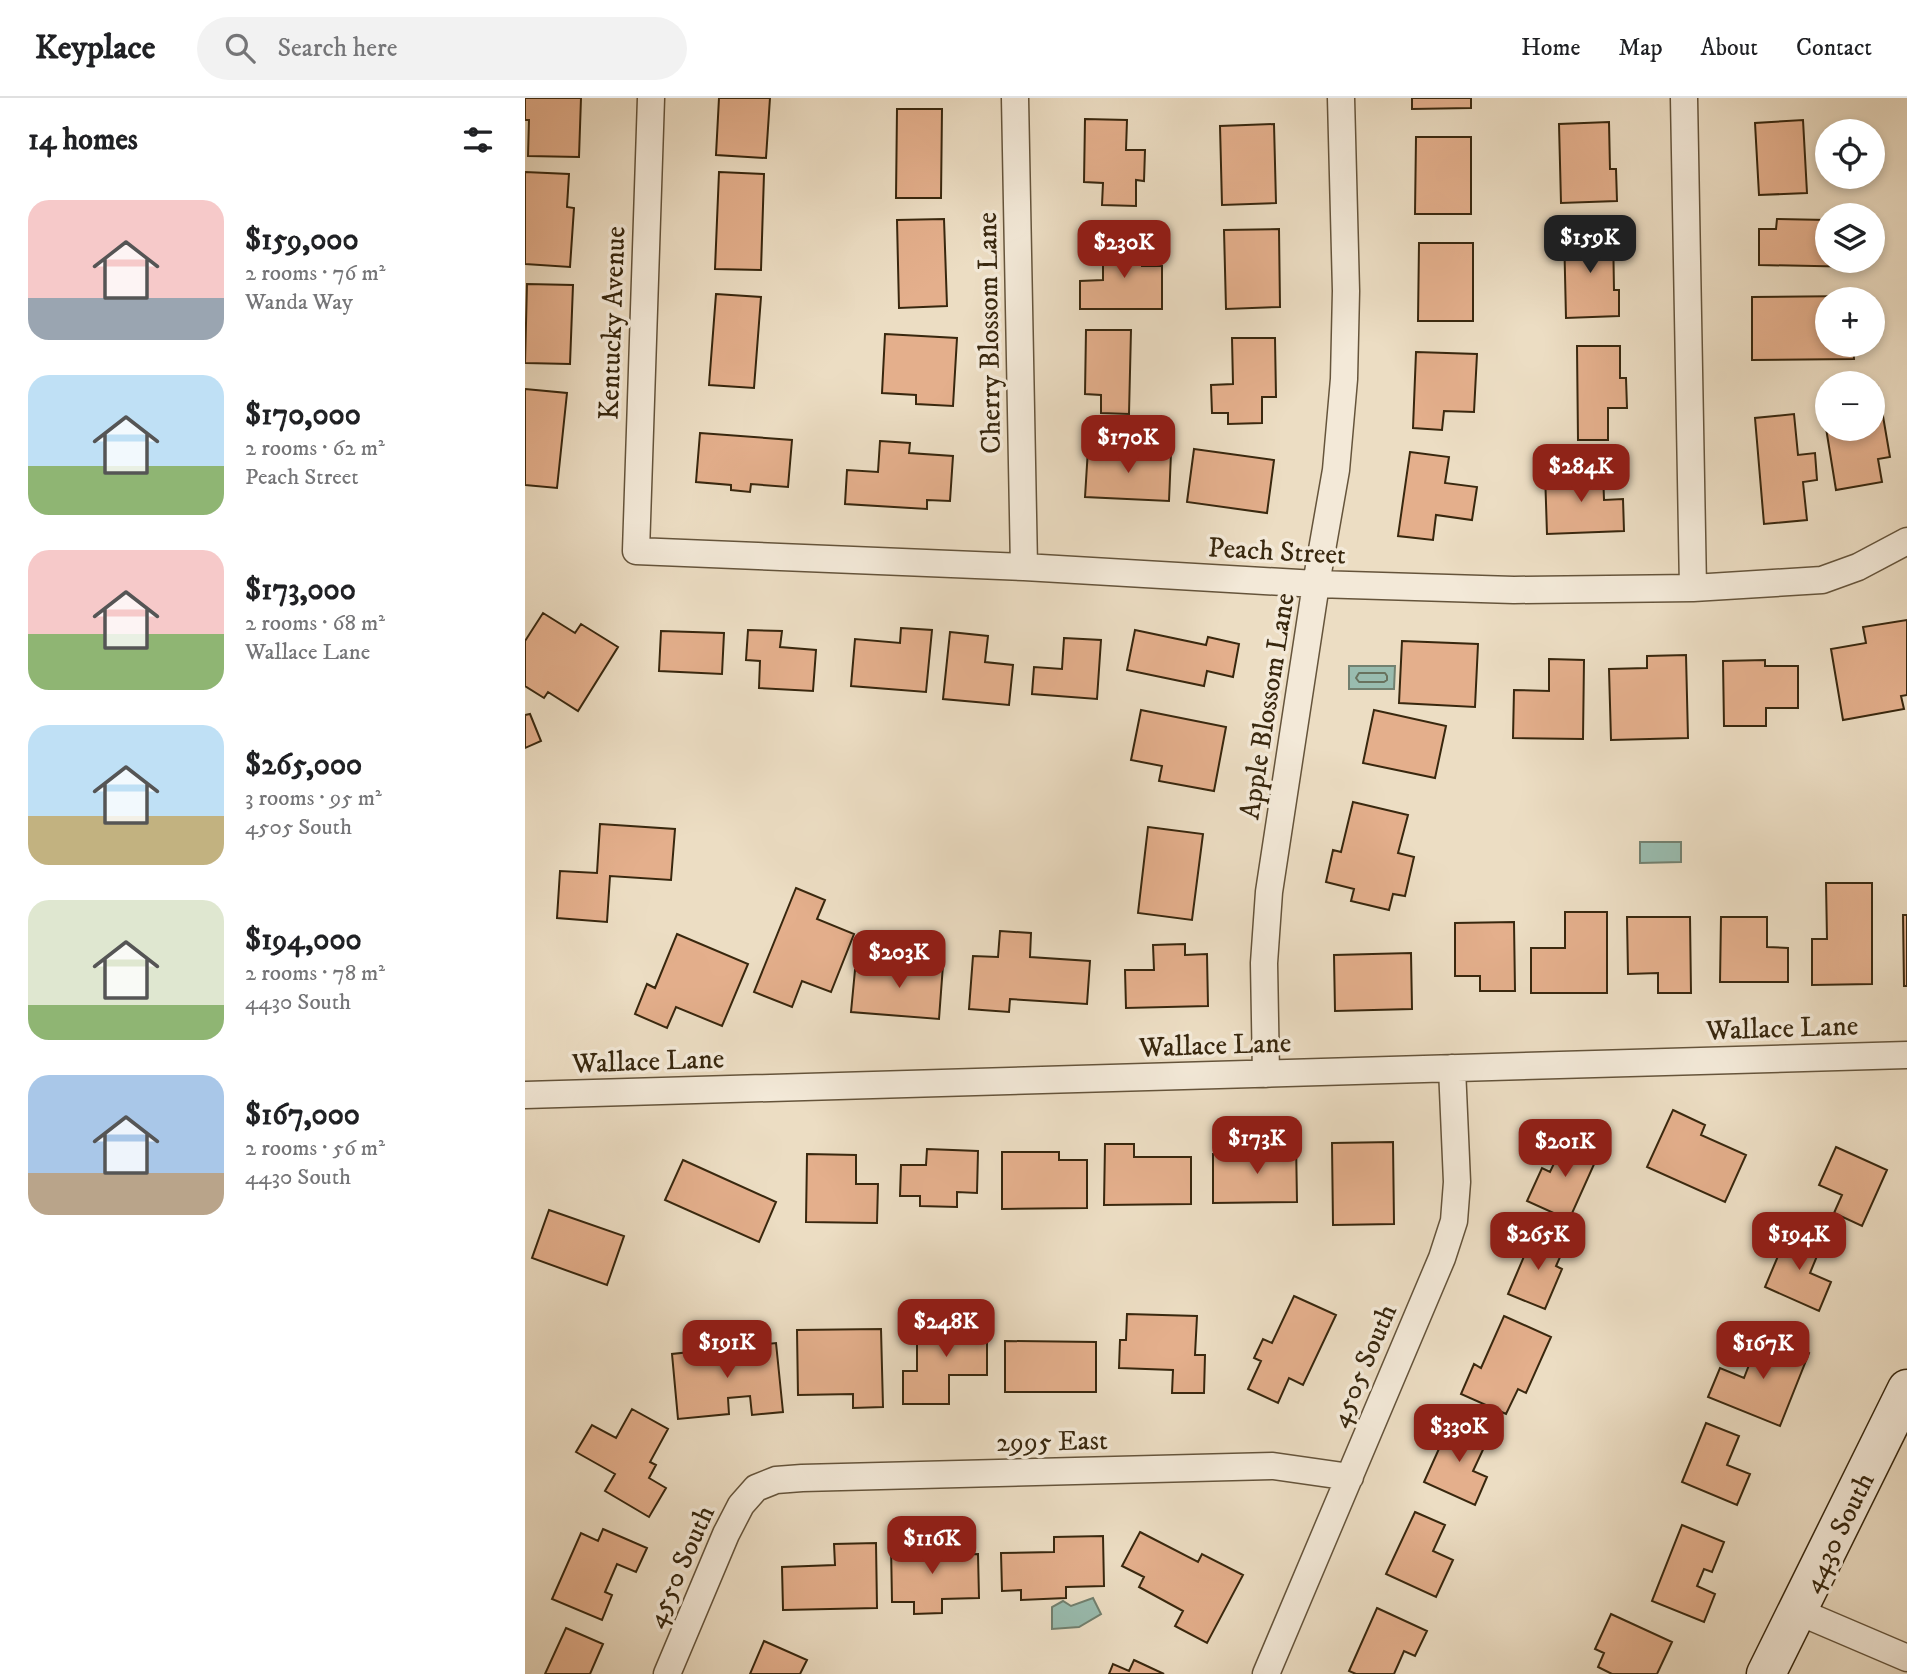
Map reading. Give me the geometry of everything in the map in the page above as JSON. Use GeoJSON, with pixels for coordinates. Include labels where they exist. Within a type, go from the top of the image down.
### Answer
{"type":"FeatureCollection","features":[{"type":"Feature","properties":{"kind":"main road","name":"4430 South"},"geometry":{"type":"LineString","coordinates":[[1766,1674],[1907,1389]]}},
{"type":"Feature","properties":{"kind":"street","name":"Kentucky Avenue"},"geometry":{"type":"LineString","coordinates":[[636,551],[651,98]]}},
{"type":"Feature","properties":{"kind":"street","name":"Cherry Blossom Lane"},"geometry":{"type":"LineString","coordinates":[[1015,98],[1024,567]]}},
{"type":"Feature","properties":{"kind":"street","name":"Apple Blossom Lane"},"geometry":{"type":"LineString","coordinates":[[1266,1074],[1264,963],[1269,892],[1336,470],[1344,379],[1346,291],[1342,98]]}},
{"type":"Feature","properties":{"kind":"street"},"geometry":{"type":"LineString","coordinates":[[1683,98],[1693,588]]}},
{"type":"Feature","properties":{"kind":"street","name":"Peach Street"},"geometry":{"type":"LineString","coordinates":[[636,551],[1024,567],[1316,584],[1514,590],[1693,588],[1822,580],[1858,566],[1907,541]]}},
{"type":"Feature","properties":{"kind":"street","name":"Wallace Lane"},"geometry":{"type":"LineString","coordinates":[[525,1095],[1907,1055]]}},
{"type":"Feature","properties":{"kind":"street","name":"4505 South"},"geometry":{"type":"LineString","coordinates":[[1266,1674],[1442,1258],[1454,1221],[1457,1182],[1452,1068]]}},
{"type":"Feature","properties":{"kind":"street","name":"2995 East"},"geometry":{"type":"LineString","coordinates":[[756,1488],[776,1480],[801,1478],[1273,1466],[1350,1477]]}},
{"type":"Feature","properties":{"kind":"street","name":"4550 South"},"geometry":{"type":"LineString","coordinates":[[667,1674],[726,1534],[741,1504],[756,1488]]}},
{"type":"Feature","properties":{"kind":"street"},"geometry":{"type":"LineString","coordinates":[[1797,1611],[1907,1658]]}},
{"type":"Feature","properties":{"kind":"water"},"geometry":{"type":"Polygon","coordinates":[[[1349,666],[1395,666],[1394,689],[1349,689],[1349,666]]]}},
{"type":"Feature","properties":{"kind":"water"},"geometry":{"type":"Polygon","coordinates":[[[1640,842],[1681,842],[1681,862],[1640,863],[1640,842]]]}},
{"type":"Feature","properties":{"kind":"water"},"geometry":{"type":"Polygon","coordinates":[[[1093,1598],[1101,1614],[1079,1627],[1052,1629],[1052,1607],[1063,1601],[1071,1606],[1093,1598]]]}},
{"type":"Feature","properties":{"kind":"building"},"geometry":{"type":"Polygon","coordinates":[[[525,98],[581,98],[579,157],[528,156],[529,120],[525,120],[525,98]]]}},
{"type":"Feature","properties":{"kind":"building"},"geometry":{"type":"Polygon","coordinates":[[[719,98],[770,98],[766,158],[716,155],[719,98]]]}},
{"type":"Feature","properties":{"kind":"building"},"geometry":{"type":"Polygon","coordinates":[[[1412,98],[1471,98],[1471,108],[1412,109],[1412,98]]]}},
{"type":"Feature","properties":{"kind":"building"},"geometry":{"type":"Polygon","coordinates":[[[897,109],[942,109],[941,198],[896,198],[897,109]]]}},
{"type":"Feature","properties":{"kind":"building"},"geometry":{"type":"Polygon","coordinates":[[[1085,119],[1127,120],[1126,150],[1145,150],[1144,181],[1136,180],[1136,206],[1102,205],[1103,183],[1084,182],[1085,119]]]}},
{"type":"Feature","properties":{"kind":"building"},"geometry":{"type":"Polygon","coordinates":[[[1803,120],[1807,193],[1759,195],[1755,123],[1803,120]]]}},
{"type":"Feature","properties":{"kind":"building"},"geometry":{"type":"Polygon","coordinates":[[[1609,122],[1610,169],[1616,169],[1617,201],[1561,203],[1559,124],[1609,122]]]}},
{"type":"Feature","properties":{"kind":"building"},"geometry":{"type":"Polygon","coordinates":[[[1274,124],[1276,203],[1222,205],[1220,126],[1274,124]]]}},
{"type":"Feature","properties":{"kind":"building"},"geometry":{"type":"Polygon","coordinates":[[[1416,137],[1471,137],[1471,214],[1415,214],[1416,137]]]}},
{"type":"Feature","properties":{"kind":"building"},"geometry":{"type":"Polygon","coordinates":[[[525,172],[569,174],[567,207],[574,208],[570,267],[525,264],[525,172]]]}},
{"type":"Feature","properties":{"kind":"building"},"geometry":{"type":"Polygon","coordinates":[[[719,172],[764,174],[761,270],[715,269],[719,172]]]}},
{"type":"Feature","properties":{"kind":"building"},"geometry":{"type":"Polygon","coordinates":[[[944,219],[947,306],[899,308],[897,220],[944,219]]]}},
{"type":"Feature","properties":{"kind":"building"},"geometry":{"type":"Polygon","coordinates":[[[1777,219],[1815,220],[1815,266],[1759,265],[1759,229],[1776,229],[1777,219]]]}},
{"type":"Feature","properties":{"kind":"building"},"geometry":{"type":"Polygon","coordinates":[[[1279,229],[1280,307],[1226,309],[1224,230],[1279,229]]]}},
{"type":"Feature","properties":{"kind":"building"},"geometry":{"type":"Polygon","coordinates":[[[1613,230],[1614,290],[1619,290],[1619,316],[1566,318],[1564,231],[1613,230]]]}},
{"type":"Feature","properties":{"kind":"building"},"geometry":{"type":"Polygon","coordinates":[[[1103,238],[1142,238],[1142,266],[1162,266],[1162,309],[1080,309],[1080,281],[1103,280],[1103,238]]]}},
{"type":"Feature","properties":{"kind":"building"},"geometry":{"type":"Polygon","coordinates":[[[1419,243],[1473,243],[1473,321],[1418,321],[1419,243]]]}},
{"type":"Feature","properties":{"kind":"building"},"geometry":{"type":"Polygon","coordinates":[[[527,284],[573,285],[570,364],[525,363],[527,284]]]}},
{"type":"Feature","properties":{"kind":"building"},"geometry":{"type":"Polygon","coordinates":[[[716,294],[761,297],[754,388],[709,385],[716,294]]]}},
{"type":"Feature","properties":{"kind":"building"},"geometry":{"type":"Polygon","coordinates":[[[1815,296],[1815,357],[1854,359],[1752,360],[1752,297],[1815,296]]]}},
{"type":"Feature","properties":{"kind":"building"},"geometry":{"type":"Polygon","coordinates":[[[1086,330],[1131,330],[1129,414],[1101,413],[1101,395],[1085,394],[1086,330]]]}},
{"type":"Feature","properties":{"kind":"building"},"geometry":{"type":"Polygon","coordinates":[[[885,334],[957,338],[953,406],[916,404],[916,395],[882,393],[885,334]]]}},
{"type":"Feature","properties":{"kind":"building"},"geometry":{"type":"Polygon","coordinates":[[[1232,338],[1275,338],[1276,397],[1262,397],[1262,423],[1228,424],[1228,413],[1212,413],[1211,385],[1233,384],[1232,338]]]}},
{"type":"Feature","properties":{"kind":"building"},"geometry":{"type":"Polygon","coordinates":[[[1577,346],[1620,346],[1620,378],[1626,378],[1627,408],[1608,408],[1608,440],[1578,440],[1577,346]]]}},
{"type":"Feature","properties":{"kind":"building"},"geometry":{"type":"Polygon","coordinates":[[[1416,352],[1477,354],[1474,412],[1444,411],[1442,430],[1413,428],[1416,352]]]}},
{"type":"Feature","properties":{"kind":"building"},"geometry":{"type":"Polygon","coordinates":[[[525,389],[567,393],[557,488],[525,485],[525,389]]]}},
{"type":"Feature","properties":{"kind":"building"},"geometry":{"type":"Polygon","coordinates":[[[1794,414],[1798,455],[1815,453],[1817,480],[1803,482],[1807,520],[1764,524],[1755,418],[1794,414]]]}},
{"type":"Feature","properties":{"kind":"building"},"geometry":{"type":"Polygon","coordinates":[[[1885,428],[1890,457],[1878,459],[1882,482],[1836,490],[1828,441],[1885,441],[1885,428]]]}},
{"type":"Feature","properties":{"kind":"building"},"geometry":{"type":"Polygon","coordinates":[[[700,433],[792,440],[788,487],[751,484],[750,492],[731,490],[731,485],[696,482],[700,433]]]}},
{"type":"Feature","properties":{"kind":"building"},"geometry":{"type":"Polygon","coordinates":[[[880,441],[910,443],[909,453],[953,456],[950,501],[927,500],[927,509],[845,504],[847,470],[878,472],[880,441]]]}},
{"type":"Feature","properties":{"kind":"building"},"geometry":{"type":"Polygon","coordinates":[[[1088,449],[1171,453],[1169,501],[1085,497],[1088,449]]]}},
{"type":"Feature","properties":{"kind":"building"},"geometry":{"type":"Polygon","coordinates":[[[1194,449],[1274,460],[1267,513],[1187,502],[1194,449]]]}},
{"type":"Feature","properties":{"kind":"building"},"geometry":{"type":"Polygon","coordinates":[[[1410,452],[1449,457],[1445,483],[1477,487],[1472,520],[1436,515],[1433,540],[1398,536],[1410,452]]]}},
{"type":"Feature","properties":{"kind":"building"},"geometry":{"type":"Polygon","coordinates":[[[1603,470],[1604,500],[1623,499],[1624,531],[1547,534],[1545,472],[1603,470]]]}},
{"type":"Feature","properties":{"kind":"building"},"geometry":{"type":"Polygon","coordinates":[[[543,613],[575,633],[581,624],[618,647],[578,711],[548,692],[544,698],[525,686],[525,641],[543,613]]]}},
{"type":"Feature","properties":{"kind":"building"},"geometry":{"type":"Polygon","coordinates":[[[1907,620],[1907,695],[1901,696],[1904,709],[1843,720],[1831,649],[1866,643],[1863,627],[1907,620]]]}},
{"type":"Feature","properties":{"kind":"building"},"geometry":{"type":"Polygon","coordinates":[[[901,628],[932,630],[926,692],[851,686],[855,639],[900,643],[901,628]]]}},
{"type":"Feature","properties":{"kind":"building"},"geometry":{"type":"Polygon","coordinates":[[[748,630],[782,631],[780,647],[816,650],[813,691],[759,688],[760,661],[746,660],[748,630]]]}},
{"type":"Feature","properties":{"kind":"building"},"geometry":{"type":"Polygon","coordinates":[[[1135,630],[1206,645],[1208,637],[1239,644],[1233,677],[1207,671],[1204,686],[1127,670],[1135,630]]]}},
{"type":"Feature","properties":{"kind":"building"},"geometry":{"type":"Polygon","coordinates":[[[661,631],[724,633],[722,674],[659,671],[661,631]]]}},
{"type":"Feature","properties":{"kind":"building"},"geometry":{"type":"Polygon","coordinates":[[[950,632],[988,636],[985,662],[1013,665],[1009,705],[943,699],[950,632]]]}},
{"type":"Feature","properties":{"kind":"building"},"geometry":{"type":"Polygon","coordinates":[[[1064,638],[1101,640],[1097,699],[1032,694],[1034,667],[1062,669],[1064,638]]]}},
{"type":"Feature","properties":{"kind":"building"},"geometry":{"type":"Polygon","coordinates":[[[1402,641],[1478,644],[1475,707],[1399,703],[1402,641]]]}},
{"type":"Feature","properties":{"kind":"building"},"geometry":{"type":"Polygon","coordinates":[[[1686,655],[1688,738],[1611,740],[1609,669],[1647,668],[1647,656],[1686,655]]]}},
{"type":"Feature","properties":{"kind":"building"},"geometry":{"type":"Polygon","coordinates":[[[1549,659],[1584,660],[1583,739],[1513,738],[1514,690],[1549,691],[1549,659]]]}},
{"type":"Feature","properties":{"kind":"building"},"geometry":{"type":"Polygon","coordinates":[[[1765,660],[1765,666],[1798,666],[1798,708],[1766,708],[1766,726],[1724,726],[1723,661],[1765,660]]]}},
{"type":"Feature","properties":{"kind":"building"},"geometry":{"type":"Polygon","coordinates":[[[1141,710],[1226,727],[1214,791],[1159,781],[1162,766],[1131,760],[1141,710]]]}},
{"type":"Feature","properties":{"kind":"building"},"geometry":{"type":"Polygon","coordinates":[[[1374,710],[1446,726],[1435,778],[1363,763],[1374,710]]]}},
{"type":"Feature","properties":{"kind":"building"},"geometry":{"type":"Polygon","coordinates":[[[530,714],[541,741],[525,748],[525,715],[530,714]]]}},
{"type":"Feature","properties":{"kind":"building"},"geometry":{"type":"Polygon","coordinates":[[[1353,802],[1408,815],[1398,853],[1414,857],[1405,896],[1393,894],[1389,910],[1351,901],[1354,889],[1326,882],[1333,850],[1341,852],[1353,802]]]}},
{"type":"Feature","properties":{"kind":"building"},"geometry":{"type":"Polygon","coordinates":[[[600,824],[675,829],[671,880],[610,876],[607,922],[557,918],[560,871],[597,873],[600,824]]]}},
{"type":"Feature","properties":{"kind":"building"},"geometry":{"type":"Polygon","coordinates":[[[1148,827],[1203,834],[1192,920],[1138,913],[1148,827]]]}},
{"type":"Feature","properties":{"kind":"building"},"geometry":{"type":"Polygon","coordinates":[[[1826,883],[1872,883],[1872,984],[1812,985],[1812,939],[1827,939],[1826,883]]]}},
{"type":"Feature","properties":{"kind":"building"},"geometry":{"type":"Polygon","coordinates":[[[796,888],[825,900],[817,919],[854,934],[831,992],[802,981],[792,1007],[754,992],[796,888]]]}},
{"type":"Feature","properties":{"kind":"building"},"geometry":{"type":"Polygon","coordinates":[[[1565,912],[1607,912],[1607,993],[1531,993],[1531,948],[1565,948],[1565,912]]]}},
{"type":"Feature","properties":{"kind":"building"},"geometry":{"type":"Polygon","coordinates":[[[1903,915],[1907,915],[1907,986],[1904,986],[1903,915]]]}},
{"type":"Feature","properties":{"kind":"building"},"geometry":{"type":"Polygon","coordinates":[[[1627,917],[1690,917],[1691,993],[1658,993],[1658,973],[1628,974],[1627,917]]]}},
{"type":"Feature","properties":{"kind":"building"},"geometry":{"type":"Polygon","coordinates":[[[1721,917],[1767,917],[1767,947],[1788,948],[1788,982],[1720,982],[1721,917]]]}},
{"type":"Feature","properties":{"kind":"building"},"geometry":{"type":"Polygon","coordinates":[[[1514,922],[1515,991],[1480,991],[1480,976],[1455,976],[1455,923],[1514,922]]]}},
{"type":"Feature","properties":{"kind":"building"},"geometry":{"type":"Polygon","coordinates":[[[1000,931],[1031,933],[1030,957],[1090,961],[1087,1004],[1010,999],[1009,1012],[969,1009],[973,956],[998,957],[1000,931]]]}},
{"type":"Feature","properties":{"kind":"building"},"geometry":{"type":"Polygon","coordinates":[[[677,934],[748,964],[722,1026],[676,1007],[667,1028],[635,1014],[647,984],[655,988],[677,934]]]}},
{"type":"Feature","properties":{"kind":"building"},"geometry":{"type":"Polygon","coordinates":[[[1185,944],[1185,955],[1207,954],[1208,1006],[1126,1008],[1125,970],[1154,970],[1153,945],[1185,944]]]}},
{"type":"Feature","properties":{"kind":"building"},"geometry":{"type":"Polygon","coordinates":[[[1411,953],[1412,1009],[1335,1011],[1334,955],[1411,953]]]}},
{"type":"Feature","properties":{"kind":"building"},"geometry":{"type":"Polygon","coordinates":[[[876,959],[943,965],[939,1019],[851,1012],[855,970],[875,971],[876,959]]]}},
{"type":"Feature","properties":{"kind":"building"},"geometry":{"type":"Polygon","coordinates":[[[1673,1110],[1705,1125],[1701,1135],[1746,1155],[1725,1202],[1647,1167],[1673,1110]]]}},
{"type":"Feature","properties":{"kind":"building"},"geometry":{"type":"Polygon","coordinates":[[[1567,1136],[1600,1151],[1569,1220],[1527,1201],[1542,1168],[1550,1172],[1567,1136]]]}},
{"type":"Feature","properties":{"kind":"building"},"geometry":{"type":"Polygon","coordinates":[[[1296,1141],[1297,1202],[1213,1203],[1213,1154],[1266,1153],[1266,1142],[1296,1141]]]}},
{"type":"Feature","properties":{"kind":"building"},"geometry":{"type":"Polygon","coordinates":[[[1393,1142],[1394,1224],[1333,1225],[1332,1143],[1393,1142]]]}},
{"type":"Feature","properties":{"kind":"building"},"geometry":{"type":"Polygon","coordinates":[[[1105,1144],[1134,1144],[1134,1157],[1191,1157],[1191,1204],[1104,1205],[1105,1144]]]}},
{"type":"Feature","properties":{"kind":"building"},"geometry":{"type":"Polygon","coordinates":[[[1836,1147],[1887,1170],[1862,1226],[1834,1213],[1842,1195],[1819,1185],[1836,1147]]]}},
{"type":"Feature","properties":{"kind":"building"},"geometry":{"type":"Polygon","coordinates":[[[927,1149],[978,1151],[977,1193],[957,1192],[957,1207],[920,1206],[920,1196],[900,1196],[901,1165],[926,1165],[927,1149]]]}},
{"type":"Feature","properties":{"kind":"building"},"geometry":{"type":"Polygon","coordinates":[[[1002,1152],[1059,1152],[1059,1160],[1087,1160],[1087,1208],[1002,1209],[1002,1152]]]}},
{"type":"Feature","properties":{"kind":"building"},"geometry":{"type":"Polygon","coordinates":[[[807,1154],[856,1155],[856,1184],[878,1184],[877,1223],[806,1222],[807,1154]]]}},
{"type":"Feature","properties":{"kind":"building"},"geometry":{"type":"Polygon","coordinates":[[[683,1160],[776,1202],[759,1242],[665,1200],[683,1160]]]}},
{"type":"Feature","properties":{"kind":"building"},"geometry":{"type":"Polygon","coordinates":[[[549,1210],[624,1236],[607,1285],[532,1258],[549,1210]]]}},
{"type":"Feature","properties":{"kind":"building"},"geometry":{"type":"Polygon","coordinates":[[[1789,1230],[1822,1244],[1810,1273],[1831,1282],[1819,1311],[1765,1287],[1789,1230]]]}},
{"type":"Feature","properties":{"kind":"building"},"geometry":{"type":"Polygon","coordinates":[[[1534,1233],[1565,1246],[1556,1266],[1562,1269],[1545,1309],[1508,1294],[1534,1233]]]}},
{"type":"Feature","properties":{"kind":"building"},"geometry":{"type":"Polygon","coordinates":[[[1294,1296],[1336,1315],[1303,1385],[1289,1378],[1278,1403],[1248,1389],[1261,1361],[1254,1358],[1263,1339],[1272,1343],[1294,1296]]]}},
{"type":"Feature","properties":{"kind":"building"},"geometry":{"type":"Polygon","coordinates":[[[1127,1314],[1197,1316],[1195,1355],[1205,1355],[1204,1393],[1172,1393],[1173,1370],[1119,1368],[1120,1340],[1126,1340],[1127,1314]]]}},
{"type":"Feature","properties":{"kind":"building"},"geometry":{"type":"Polygon","coordinates":[[[952,1316],[987,1316],[987,1375],[949,1375],[949,1404],[903,1404],[903,1371],[917,1371],[917,1329],[952,1329],[952,1316]]]}},
{"type":"Feature","properties":{"kind":"building"},"geometry":{"type":"Polygon","coordinates":[[[1504,1316],[1551,1337],[1526,1393],[1518,1389],[1506,1414],[1461,1394],[1474,1364],[1481,1368],[1504,1316]]]}},
{"type":"Feature","properties":{"kind":"building"},"geometry":{"type":"Polygon","coordinates":[[[881,1329],[883,1407],[853,1408],[853,1394],[798,1395],[797,1330],[881,1329]]]}},
{"type":"Feature","properties":{"kind":"building"},"geometry":{"type":"Polygon","coordinates":[[[1761,1334],[1809,1353],[1780,1426],[1708,1397],[1720,1368],[1744,1378],[1761,1334]]]}},
{"type":"Feature","properties":{"kind":"building"},"geometry":{"type":"Polygon","coordinates":[[[1005,1341],[1096,1342],[1096,1392],[1005,1392],[1005,1341]]]}},
{"type":"Feature","properties":{"kind":"building"},"geometry":{"type":"Polygon","coordinates":[[[776,1343],[783,1412],[752,1415],[750,1396],[728,1398],[729,1414],[678,1419],[672,1354],[776,1343]]]}},
{"type":"Feature","properties":{"kind":"building"},"geometry":{"type":"Polygon","coordinates":[[[632,1409],[668,1429],[650,1462],[656,1465],[649,1478],[666,1488],[649,1517],[605,1491],[615,1474],[576,1452],[592,1425],[616,1438],[632,1409]]]}},
{"type":"Feature","properties":{"kind":"building"},"geometry":{"type":"Polygon","coordinates":[[[1451,1422],[1488,1439],[1473,1471],[1487,1477],[1475,1505],[1424,1482],[1451,1422]]]}},
{"type":"Feature","properties":{"kind":"building"},"geometry":{"type":"Polygon","coordinates":[[[1706,1423],[1739,1436],[1727,1465],[1750,1474],[1737,1505],[1682,1482],[1706,1423]]]}},
{"type":"Feature","properties":{"kind":"building"},"geometry":{"type":"Polygon","coordinates":[[[1415,1512],[1445,1525],[1433,1551],[1453,1560],[1436,1597],[1386,1574],[1415,1512]]]}},
{"type":"Feature","properties":{"kind":"building"},"geometry":{"type":"Polygon","coordinates":[[[1682,1525],[1724,1542],[1712,1572],[1704,1569],[1697,1586],[1715,1594],[1704,1622],[1652,1601],[1682,1525]]]}},
{"type":"Feature","properties":{"kind":"building"},"geometry":{"type":"Polygon","coordinates":[[[603,1529],[647,1548],[636,1572],[617,1564],[605,1592],[612,1595],[602,1620],[552,1599],[581,1533],[598,1541],[603,1529]]]}},
{"type":"Feature","properties":{"kind":"building"},"geometry":{"type":"Polygon","coordinates":[[[1140,1532],[1198,1562],[1202,1554],[1243,1575],[1207,1643],[1175,1626],[1183,1611],[1139,1587],[1144,1577],[1122,1566],[1140,1532]]]}},
{"type":"Feature","properties":{"kind":"building"},"geometry":{"type":"Polygon","coordinates":[[[1103,1536],[1104,1586],[1066,1587],[1066,1598],[1021,1600],[1021,1590],[1002,1591],[1001,1553],[1054,1552],[1054,1537],[1103,1536]]]}},
{"type":"Feature","properties":{"kind":"building"},"geometry":{"type":"Polygon","coordinates":[[[876,1543],[877,1608],[783,1610],[782,1567],[835,1565],[834,1544],[876,1543]]]}},
{"type":"Feature","properties":{"kind":"building"},"geometry":{"type":"Polygon","coordinates":[[[949,1543],[949,1555],[978,1554],[979,1598],[942,1599],[942,1613],[914,1614],[914,1602],[892,1602],[891,1545],[949,1543]]]}},
{"type":"Feature","properties":{"kind":"building"},"geometry":{"type":"Polygon","coordinates":[[[1377,1608],[1427,1631],[1415,1656],[1404,1651],[1394,1674],[1356,1674],[1349,1671],[1377,1608]]]}},
{"type":"Feature","properties":{"kind":"building"},"geometry":{"type":"Polygon","coordinates":[[[1611,1614],[1672,1642],[1657,1674],[1612,1674],[1598,1667],[1604,1653],[1595,1649],[1611,1614]]]}},
{"type":"Feature","properties":{"kind":"building"},"geometry":{"type":"Polygon","coordinates":[[[566,1628],[603,1644],[590,1674],[545,1674],[566,1628]]]}},
{"type":"Feature","properties":{"kind":"building"},"geometry":{"type":"Polygon","coordinates":[[[764,1641],[807,1660],[800,1674],[750,1674],[764,1641]]]}},
{"type":"Feature","properties":{"kind":"building"},"geometry":{"type":"Polygon","coordinates":[[[1134,1660],[1164,1674],[1109,1674],[1113,1664],[1129,1671],[1134,1660]]]}}]}
